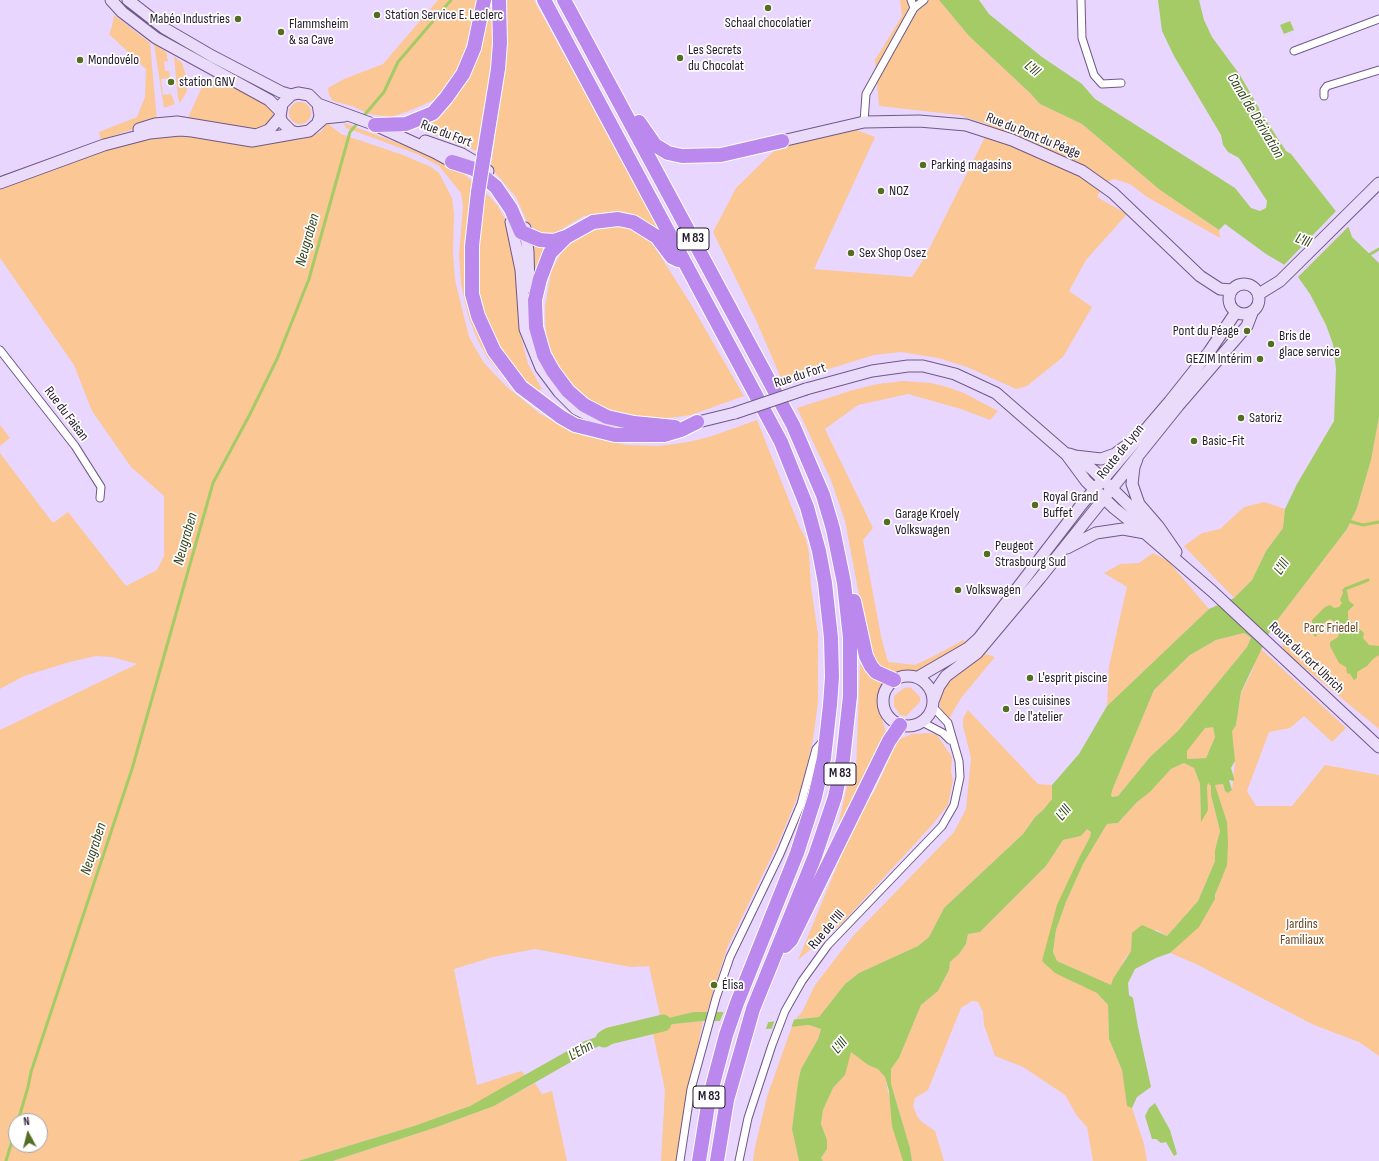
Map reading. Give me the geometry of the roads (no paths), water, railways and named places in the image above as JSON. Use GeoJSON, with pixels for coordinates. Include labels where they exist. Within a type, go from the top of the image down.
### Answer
{"type":"FeatureCollection","features":[{"type":"Feature","properties":{"kind":"highway"},"geometry":{"type":"LineString","coordinates":[[371,124],[406,124],[433,113],[463,74],[474,48],[484,0]]}},
{"type":"Feature","properties":{"kind":"highway"},"geometry":{"type":"LineString","coordinates":[[499,0],[500,43],[498,69],[478,192],[472,246],[472,294],[478,316],[494,351],[521,387],[533,398],[570,422],[614,435],[664,435],[681,430],[698,422]]}},
{"type":"Feature","properties":{"kind":"highway","name":"M 83"},"geometry":{"type":"LineString","coordinates":[[544,0],[781,442],[807,507],[819,551],[825,583],[831,638],[832,677],[827,736],[815,797],[797,853],[737,1003],[726,1035],[709,1099],[699,1161]]}},
{"type":"Feature","properties":{"kind":"highway","name":"M 83"},"geometry":{"type":"LineString","coordinates":[[564,0],[803,446],[823,495],[833,530],[844,583],[850,638],[850,696],[843,759],[835,797],[815,856],[753,1008],[727,1100],[717,1161]]}},
{"type":"Feature","properties":{"kind":"highway"},"geometry":{"type":"LineString","coordinates":[[621,106],[637,118],[655,145],[668,153],[682,156],[721,155],[782,141]]}},
{"type":"Feature","properties":{"kind":"highway"},"geometry":{"type":"LineString","coordinates":[[452,162],[474,169],[496,187],[511,209],[521,232],[540,240],[554,241],[566,237],[593,222],[618,219],[634,222],[657,237],[672,257],[684,263]]}},
{"type":"Feature","properties":{"kind":"highway"},"geometry":{"type":"LineString","coordinates":[[566,237],[550,254],[540,279],[535,300],[536,327],[544,355],[553,371],[568,391],[584,405],[607,417],[634,423],[675,427]]}},
{"type":"Feature","properties":{"kind":"highway"},"geometry":{"type":"LineString","coordinates":[[844,583],[855,602],[866,656],[871,666],[876,672],[894,680]]}},
{"type":"Feature","properties":{"kind":"highway"},"geometry":{"type":"LineString","coordinates":[[775,955],[791,940],[889,741],[900,725]]}},
{"type":"Feature","properties":{"kind":"main road"},"geometry":{"type":"LineString","coordinates":[[111,0],[122,12],[156,38],[269,100],[280,114],[286,128],[297,133]]}},
{"type":"Feature","properties":{"kind":"main road","name":"Rue du Fort"},"geometry":{"type":"LineString","coordinates":[[128,0],[164,28],[212,56],[281,92],[291,95],[297,93],[309,95],[318,104],[348,116],[462,154],[479,164],[497,180],[514,200],[524,225],[528,252],[531,328],[541,368]]}},
{"type":"Feature","properties":{"kind":"main road"},"geometry":{"type":"LineString","coordinates":[[0,183],[104,145],[148,126],[173,122],[199,124],[245,135],[256,135],[269,130],[280,114],[282,104],[291,95]]}},
{"type":"Feature","properties":{"kind":"main road"},"geometry":{"type":"LineString","coordinates":[[318,104],[320,116],[318,122]]}},
{"type":"Feature","properties":{"kind":"main road","name":"Rue du Fort"},"geometry":{"type":"LineString","coordinates":[[104,145],[139,135],[169,130],[194,131],[252,141],[309,131],[318,122],[329,117],[348,116]]}},
{"type":"Feature","properties":{"kind":"main road","name":"Rue du Pont du Péage"},"geometry":{"type":"LineString","coordinates":[[782,141],[864,122],[919,121],[966,125],[1012,140],[1082,172],[1113,193],[1200,276],[1220,288],[1232,290]]}},
{"type":"Feature","properties":{"kind":"main road","name":"Rue du Fort"},"geometry":{"type":"LineString","coordinates":[[371,124],[474,174],[484,182],[502,202],[510,219],[520,262],[525,329],[541,368],[567,401],[576,409],[593,419],[606,424],[631,429],[644,430],[675,427],[735,413],[806,389],[872,371],[908,366],[923,366],[955,374],[996,393],[1071,455],[1093,470]]}},
{"type":"Feature","properties":{"kind":"main road"},"geometry":{"type":"LineString","coordinates":[[1259,294],[1280,281],[1379,182]]}},
{"type":"Feature","properties":{"kind":"main road"},"geometry":{"type":"LineString","coordinates":[[1244,284],[1253,287],[1259,294],[1258,307],[1252,312],[1244,315],[1236,312],[1230,305],[1229,300],[1232,290],[1235,287],[1244,284]]}},
{"type":"Feature","properties":{"kind":"main road","name":"Route de Lyon"},"geometry":{"type":"LineString","coordinates":[[933,703],[939,686],[946,676],[977,653],[985,645],[1103,498],[1107,484],[1150,425],[1209,352],[1236,312]]}},
{"type":"Feature","properties":{"kind":"main road","name":"Route de Lyon"},"geometry":{"type":"LineString","coordinates":[[918,677],[968,648],[979,638],[1095,489],[1107,484],[1139,454],[1202,377],[1247,326],[1252,312]]}},
{"type":"Feature","properties":{"kind":"main road"},"geometry":{"type":"LineString","coordinates":[[1071,455],[1101,459],[1115,454],[1150,425]]}},
{"type":"Feature","properties":{"kind":"main road"},"geometry":{"type":"LineString","coordinates":[[1139,454],[1134,467],[1132,484],[1139,504],[1158,526],[1176,552]]}},
{"type":"Feature","properties":{"kind":"main road","name":"Rue du Fort"},"geometry":{"type":"LineString","coordinates":[[1071,455],[1086,481]]}},
{"type":"Feature","properties":{"kind":"main road","name":"Route du Fort Uhrich"},"geometry":{"type":"LineString","coordinates":[[1093,470],[1176,552],[1212,591]]}},
{"type":"Feature","properties":{"kind":"main road","name":"Route du Fort Uhrich"},"geometry":{"type":"LineString","coordinates":[[1086,481],[1103,498],[1212,591],[1379,747]]}},
{"type":"Feature","properties":{"kind":"main road"},"geometry":{"type":"LineString","coordinates":[[1061,551],[1096,533],[1123,529],[1145,533]]}},
{"type":"Feature","properties":{"kind":"main road"},"geometry":{"type":"LineString","coordinates":[[902,676],[918,677],[928,685],[933,703],[931,713],[922,722],[915,725],[900,725],[887,716],[883,704],[884,692],[894,680],[902,676]]}},
{"type":"Feature","properties":{"kind":"street"},"geometry":{"type":"LineString","coordinates":[[911,0],[914,8]]}},
{"type":"Feature","properties":{"kind":"street"},"geometry":{"type":"LineString","coordinates":[[864,122],[866,94],[914,8],[924,0]]}},
{"type":"Feature","properties":{"kind":"street"},"geometry":{"type":"LineString","coordinates":[[1081,0],[1082,38],[1094,75],[1102,84],[1121,83]]}},
{"type":"Feature","properties":{"kind":"street"},"geometry":{"type":"LineString","coordinates":[[1294,51],[1379,19]]}},
{"type":"Feature","properties":{"kind":"street"},"geometry":{"type":"LineString","coordinates":[[1324,96],[1324,90],[1328,86],[1379,70]]}},
{"type":"Feature","properties":{"kind":"street","name":"Rue du Faisan"},"geometry":{"type":"LineString","coordinates":[[0,350],[74,446],[101,487],[100,498]]}},
{"type":"Feature","properties":{"kind":"street","name":"Rue de l'Ill"},"geometry":{"type":"LineString","coordinates":[[738,1161],[748,1118],[772,1045],[785,1011],[802,981],[828,946],[942,826],[954,805],[960,777],[959,761],[948,723],[933,703]]}},
{"type":"Feature","properties":{"kind":"street"},"geometry":{"type":"LineString","coordinates":[[922,722],[943,733],[950,740],[952,738]]}},
{"type":"Feature","properties":{"kind":"street"},"geometry":{"type":"LineString","coordinates":[[680,1161],[691,1089],[706,1031],[730,957],[780,854],[801,804],[816,749],[827,736]]}},
{"type":"Feature","properties":{"kind":"water"},"geometry":{"type":"Polygon","coordinates":[[[939,0],[979,0],[989,14],[1042,57],[1082,84],[1095,99],[1235,188],[1251,208],[1260,211],[1266,208],[1267,201],[1239,158],[1228,152],[1223,145],[1221,135],[1174,56],[1162,31],[1158,0],[1199,0],[1204,20],[1212,37],[1240,75],[1264,117],[1286,151],[1291,154],[1349,228],[1352,237],[1379,263],[1379,417],[1371,460],[1357,508],[1347,529],[1272,627],[1241,692],[1236,725],[1232,731],[1235,761],[1231,768],[1234,781],[1229,780],[1232,790],[1228,793],[1225,791],[1223,784],[1215,785],[1227,822],[1228,843],[1227,865],[1215,895],[1215,899],[1199,927],[1170,953],[1156,958],[1135,969],[1128,983],[1129,995],[1133,998],[1151,1087],[1137,1097],[1132,1108],[1127,1106],[1122,1070],[1109,1039],[1108,1005],[1097,993],[1055,973],[1042,961],[1057,905],[1090,837],[1091,832],[1087,829],[1081,836],[1063,840],[1046,866],[980,932],[968,934],[966,944],[959,954],[950,962],[949,970],[938,991],[921,1005],[899,1058],[891,1069],[891,1084],[910,1148],[912,1161],[903,1161],[892,1126],[889,1091],[885,1077],[878,1069],[868,1065],[851,1052],[845,1075],[833,1088],[823,1110],[821,1124],[827,1140],[827,1149],[821,1158],[823,1161],[799,1161],[792,1129],[798,1082],[801,1069],[818,1039],[821,1029],[809,1025],[767,1029],[719,1021],[703,1021],[674,1024],[641,1032],[640,1025],[693,1012],[722,1012],[769,1022],[819,1017],[845,984],[859,973],[918,946],[929,937],[944,908],[1023,834],[1035,817],[1052,799],[1052,785],[1079,754],[1107,706],[1209,609],[1234,598],[1252,580],[1266,551],[1283,528],[1285,509],[1297,484],[1334,421],[1336,369],[1333,344],[1326,325],[1310,294],[1298,277],[1283,264],[1266,254],[1225,224],[1219,230],[1160,190],[1082,124],[1040,104],[969,36],[939,0]],[[1244,633],[1216,640],[1190,655],[1154,690],[1113,788],[1111,795],[1112,797],[1118,796],[1150,757],[1178,731],[1247,647],[1251,638],[1244,633]],[[1213,727],[1205,728],[1187,751],[1187,759],[1206,758],[1215,737],[1213,727]],[[1184,763],[1171,769],[1118,823],[1107,824],[1083,864],[1066,902],[1056,930],[1053,952],[1057,961],[1111,985],[1113,979],[1131,951],[1132,933],[1142,925],[1167,936],[1198,901],[1215,861],[1215,850],[1220,831],[1211,795],[1211,786],[1208,783],[1208,810],[1201,822],[1200,784],[1194,768],[1184,763]]]}},
{"type":"Feature","properties":{"kind":"water"},"geometry":{"type":"Polygon","coordinates":[[[1290,21],[1294,30],[1284,34],[1280,25],[1290,21]]]}},
{"type":"Feature","properties":{"kind":"water"},"geometry":{"type":"Polygon","coordinates":[[[1344,589],[1347,591],[1349,601],[1354,605],[1348,611],[1348,619],[1364,633],[1363,638],[1369,645],[1379,646],[1379,655],[1367,666],[1357,672],[1357,678],[1354,680],[1350,674],[1347,673],[1346,667],[1339,663],[1330,646],[1330,642],[1338,637],[1340,628],[1338,624],[1330,619],[1321,626],[1316,637],[1314,636],[1312,630],[1312,620],[1325,607],[1330,605],[1334,608],[1339,607],[1342,603],[1340,600],[1343,593],[1342,590],[1344,589]]]}},
{"type":"Feature","properties":{"kind":"water"},"geometry":{"type":"Polygon","coordinates":[[[625,1027],[626,1035],[604,1043],[494,1106],[437,1127],[333,1161],[298,1161],[414,1126],[470,1106],[585,1041],[625,1027]]]}},
{"type":"Feature","properties":{"kind":"water"},"geometry":{"type":"Polygon","coordinates":[[[1155,1103],[1170,1130],[1177,1154],[1174,1156],[1166,1142],[1161,1143],[1156,1139],[1152,1139],[1145,1116],[1149,1108],[1155,1103]]]}},
{"type":"Feature","properties":{"kind":"waterway","name":"Neugraben"},"geometry":{"type":"LineString","coordinates":[[20,1113],[31,1072],[132,769],[213,483],[249,416],[277,359],[309,279],[350,132],[384,92],[398,62],[451,0]]}},
{"type":"Feature","properties":{"kind":"waterway"},"geometry":{"type":"LineString","coordinates":[[1367,256],[1379,249]]}},
{"type":"Feature","properties":{"kind":"waterway"},"geometry":{"type":"LineString","coordinates":[[1348,521],[1363,525],[1379,522]]}},
{"type":"Feature","properties":{"kind":"waterway"},"geometry":{"type":"LineString","coordinates":[[1345,589],[1368,580]]}},
{"type":"Feature","properties":{"kind":"waterway","name":"L'Ehn"},"geometry":{"type":"LineString","coordinates":[[604,1039],[609,1036],[663,1023]]}},
{"type":"Feature","properties":{"kind":"waterway","name":"Neugraben"},"geometry":{"type":"LineString","coordinates":[[6,1161],[8,1153]]}},
{"type":"Feature","properties":{"kind":"place","name":"Schaal chocolatier"},"geometry":{"type":"Point","coordinates":[768,8]}},
{"type":"Feature","properties":{"kind":"place","name":"Station Service E. Leclerc"},"geometry":{"type":"Point","coordinates":[377,15]}},
{"type":"Feature","properties":{"kind":"place","name":"Mabéo Industries"},"geometry":{"type":"Point","coordinates":[238,19]}},
{"type":"Feature","properties":{"kind":"place","name":"Flammsheim & sa Cave"},"geometry":{"type":"Point","coordinates":[281,32]}},
{"type":"Feature","properties":{"kind":"place","name":"Les Secrets du Chocolat"},"geometry":{"type":"Point","coordinates":[680,58]}},
{"type":"Feature","properties":{"kind":"place","name":"Mondovélo"},"geometry":{"type":"Point","coordinates":[80,60]}},
{"type":"Feature","properties":{"kind":"place","name":"station GNV"},"geometry":{"type":"Point","coordinates":[171,82]}},
{"type":"Feature","properties":{"kind":"place","name":"Parking magasins"},"geometry":{"type":"Point","coordinates":[923,165]}},
{"type":"Feature","properties":{"kind":"place","name":"NOZ"},"geometry":{"type":"Point","coordinates":[881,191]}},
{"type":"Feature","properties":{"kind":"place","name":"Sex Shop Osez"},"geometry":{"type":"Point","coordinates":[851,253]}},
{"type":"Feature","properties":{"kind":"place","name":"Pont du Péage"},"geometry":{"type":"Point","coordinates":[1247,331]}},
{"type":"Feature","properties":{"kind":"place","name":"Bris de glace service"},"geometry":{"type":"Point","coordinates":[1271,344]}},
{"type":"Feature","properties":{"kind":"place","name":"GEZIM Intérim"},"geometry":{"type":"Point","coordinates":[1260,359]}},
{"type":"Feature","properties":{"kind":"place","name":"Satoriz"},"geometry":{"type":"Point","coordinates":[1241,418]}},
{"type":"Feature","properties":{"kind":"place","name":"Basic-Fit"},"geometry":{"type":"Point","coordinates":[1194,441]}},
{"type":"Feature","properties":{"kind":"place","name":"Royal Grand Buffet"},"geometry":{"type":"Point","coordinates":[1035,505]}},
{"type":"Feature","properties":{"kind":"place","name":"Garage Kroely Volkswagen"},"geometry":{"type":"Point","coordinates":[887,522]}},
{"type":"Feature","properties":{"kind":"place","name":"Peugeot Strasbourg Sud"},"geometry":{"type":"Point","coordinates":[987,554]}},
{"type":"Feature","properties":{"kind":"place","name":"Volkswagen"},"geometry":{"type":"Point","coordinates":[958,590]}},
{"type":"Feature","properties":{"kind":"place","name":"L'esprit piscine"},"geometry":{"type":"Point","coordinates":[1030,678]}},
{"type":"Feature","properties":{"kind":"place","name":"Les cuisines de l'atelier"},"geometry":{"type":"Point","coordinates":[1006,709]}},
{"type":"Feature","properties":{"kind":"place","name":"Élisa"},"geometry":{"type":"Point","coordinates":[714,985]}},
{"type":"Feature","properties":{"kind":"water label","name":"L'Ill"},"geometry":{"type":"Point","coordinates":[1032,69]}},
{"type":"Feature","properties":{"kind":"water label","name":"Canal de Dérivation"},"geometry":{"type":"Point","coordinates":[1255,116]}},
{"type":"Feature","properties":{"kind":"water label","name":"L'Ill"},"geometry":{"type":"Point","coordinates":[1303,241]}},
{"type":"Feature","properties":{"kind":"water label","name":"L'Ill"},"geometry":{"type":"Point","coordinates":[1282,567]}},
{"type":"Feature","properties":{"kind":"water label","name":"L'Ill"},"geometry":{"type":"Point","coordinates":[1064,813]}},
{"type":"Feature","properties":{"kind":"water label","name":"L'Ill"},"geometry":{"type":"Point","coordinates":[840,1046]}},
{"type":"Feature","properties":{"kind":"park label","name":"Parc Friedel"},"geometry":{"type":"Point","coordinates":[1331,628]}},
{"type":"Feature","properties":{"kind":"park label","name":"Jardins Familiaux"},"geometry":{"type":"Point","coordinates":[1302,932]}}]}
